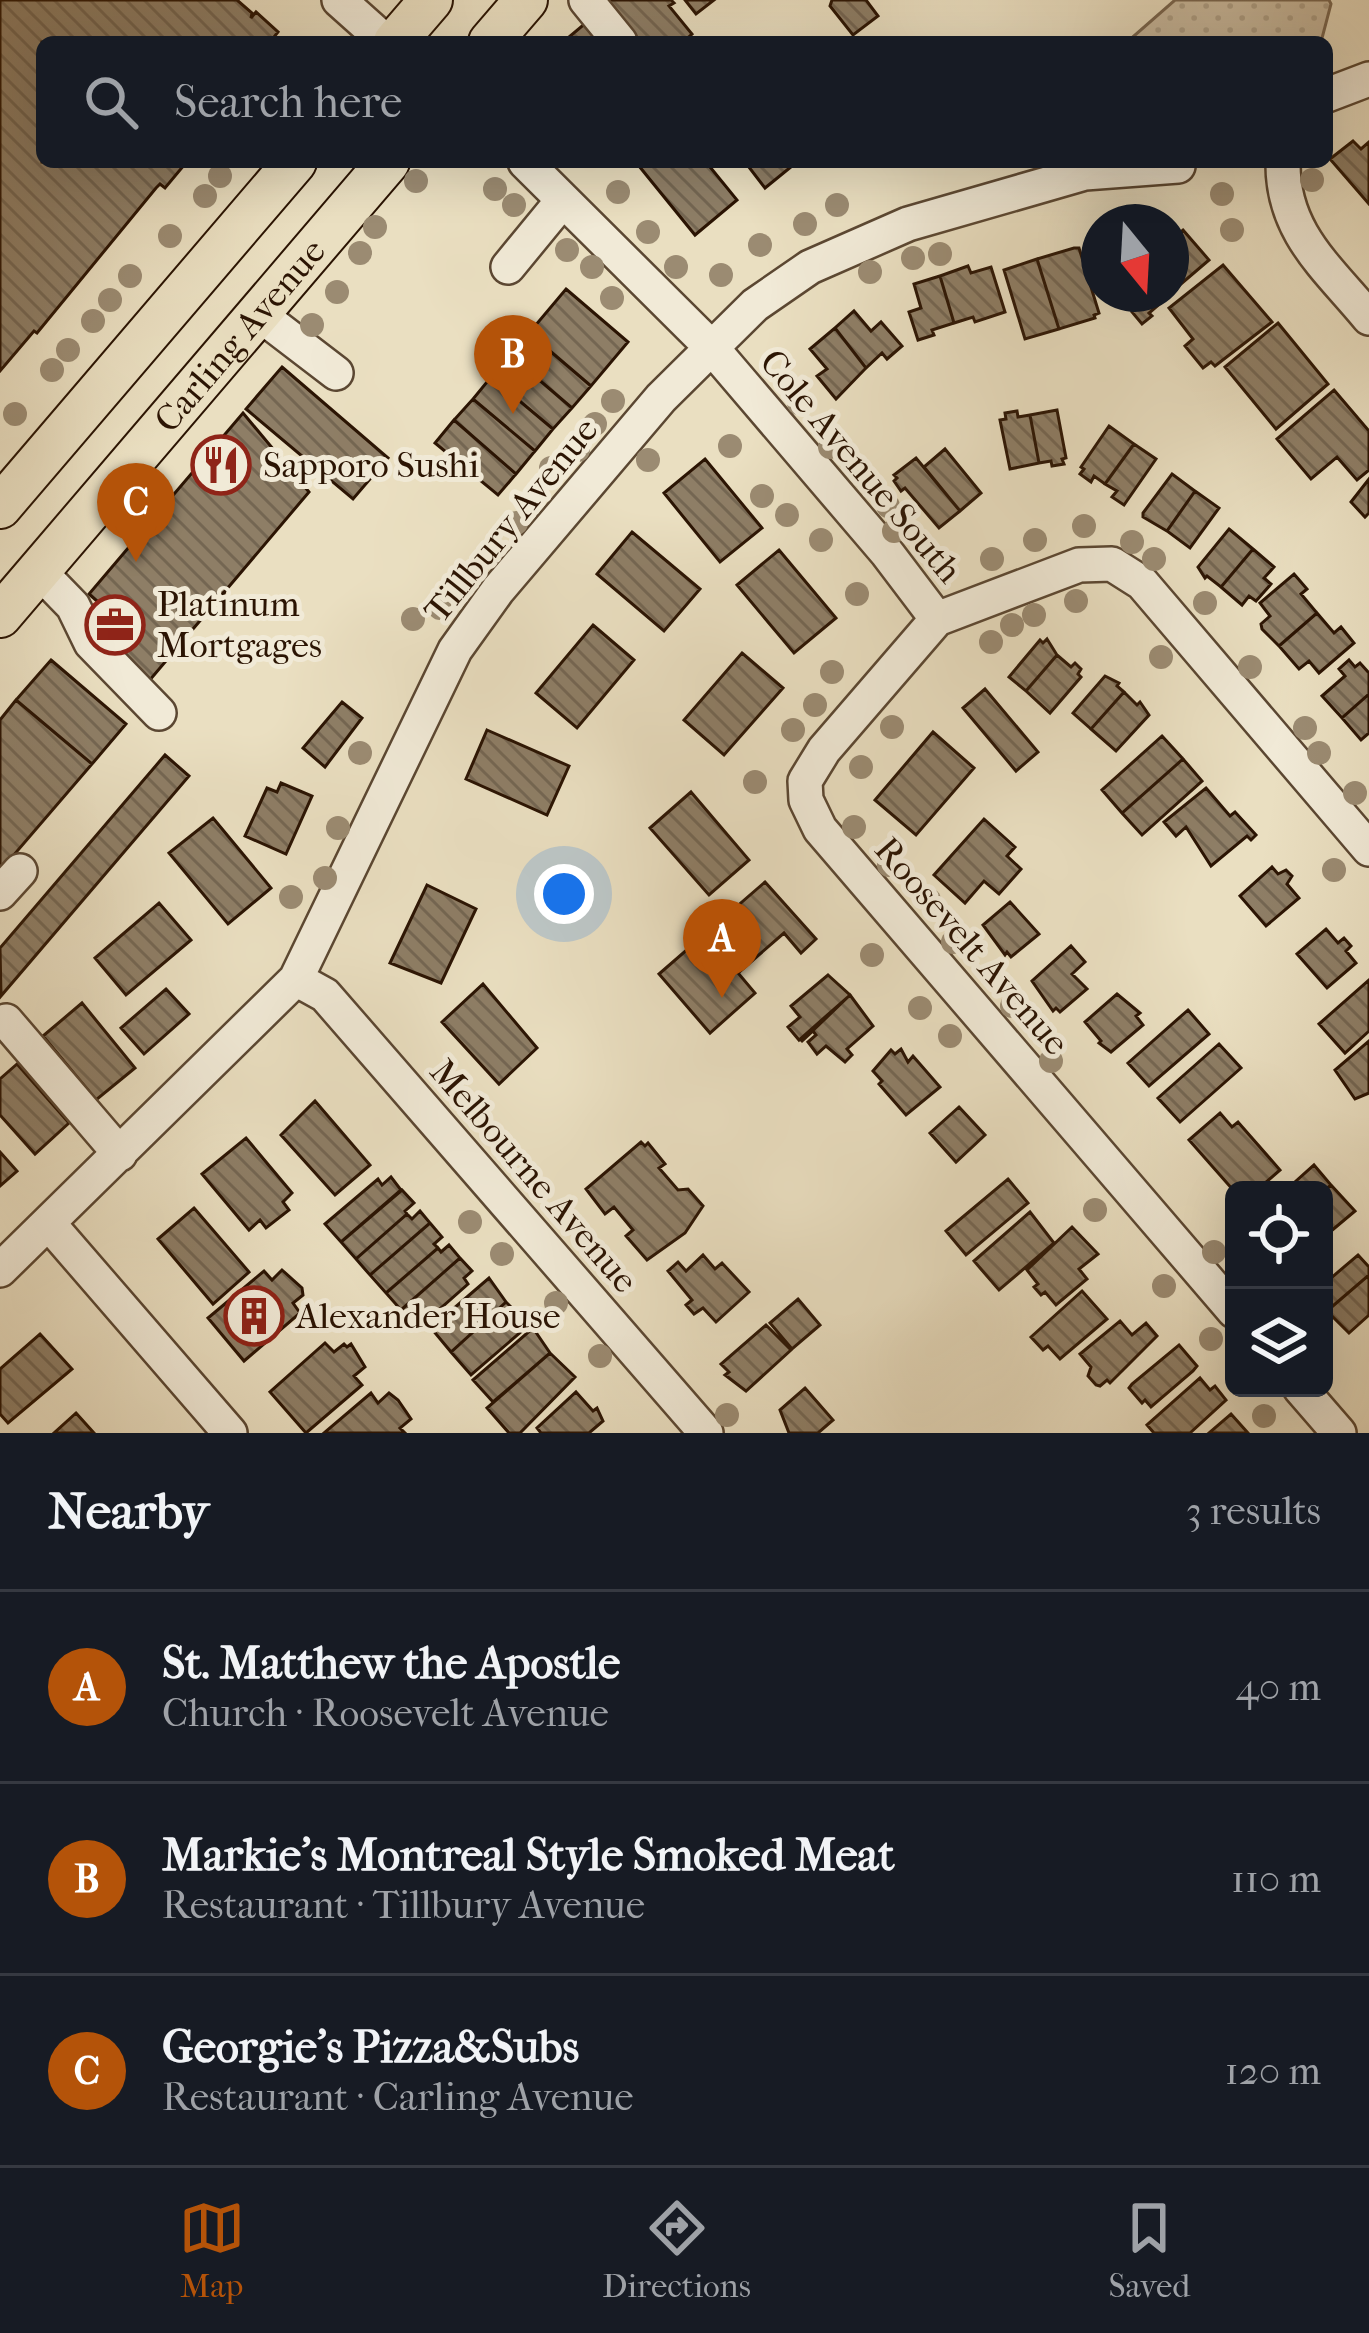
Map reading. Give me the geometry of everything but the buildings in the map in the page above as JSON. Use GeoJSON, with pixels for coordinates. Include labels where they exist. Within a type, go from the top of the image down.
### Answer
{"type":"FeatureCollection","features":[{"type":"Feature","properties":{"kind":"main road"},"geometry":{"type":"LineString","coordinates":[[400,36],[431,0]]}},
{"type":"Feature","properties":{"kind":"main road"},"geometry":{"type":"LineString","coordinates":[[495,36],[526,0]]}},
{"type":"Feature","properties":{"kind":"main road","name":"Carling Avenue"},"geometry":{"type":"LineString","coordinates":[[0,506],[290,168]]}},
{"type":"Feature","properties":{"kind":"main road","name":"Carling Avenue"},"geometry":{"type":"LineString","coordinates":[[0,616],[383,168]]}},
{"type":"Feature","properties":{"kind":"street"},"geometry":{"type":"LineString","coordinates":[[339,0],[379,36]]}},
{"type":"Feature","properties":{"kind":"street"},"geometry":{"type":"LineString","coordinates":[[586,0],[615,36]]}},
{"type":"Feature","properties":{"kind":"street"},"geometry":{"type":"LineString","coordinates":[[1333,93],[1369,79]]}},
{"type":"Feature","properties":{"kind":"street","name":"Cole Avenue South"},"geometry":{"type":"LineString","coordinates":[[531,168],[712,348],[887,553],[937,619],[1079,565],[1112,564],[1142,584],[1369,849]]}},
{"type":"Feature","properties":{"kind":"street","name":"Tillbury Avenue"},"geometry":{"type":"LineString","coordinates":[[0,1270],[296,979],[455,650],[499,590],[661,398],[754,305],[790,279],[908,224],[1085,173],[1151,168]]}},
{"type":"Feature","properties":{"kind":"street"},"geometry":{"type":"LineString","coordinates":[[1283,168],[1282,188],[1294,226],[1369,318]]}},
{"type":"Feature","properties":{"kind":"street"},"geometry":{"type":"LineString","coordinates":[[508,267],[563,200]]}},
{"type":"Feature","properties":{"kind":"street"},"geometry":{"type":"LineString","coordinates":[[259,314],[336,374]]}},
{"type":"Feature","properties":{"kind":"street"},"geometry":{"type":"LineString","coordinates":[[39,571],[74,606],[91,643],[159,712]]}},
{"type":"Feature","properties":{"kind":"street","name":"Roosevelt Avenue"},"geometry":{"type":"LineString","coordinates":[[937,619],[824,751],[805,781],[806,800],[833,844],[1225,1301]]}},
{"type":"Feature","properties":{"kind":"street","name":"Melbourne Avenue"},"geometry":{"type":"LineString","coordinates":[[296,979],[325,995],[706,1433]]}},
{"type":"Feature","properties":{"kind":"street"},"geometry":{"type":"LineString","coordinates":[[6,1021],[120,1154]]}},
{"type":"Feature","properties":{"kind":"street"},"geometry":{"type":"LineString","coordinates":[[50,1225],[230,1433]]}},
{"type":"Feature","properties":{"kind":"street"},"geometry":{"type":"LineString","coordinates":[[1308,1397],[1339,1433]]}},
{"type":"Feature","properties":{"kind":"shaded area"},"geometry":{"type":"Polygon","coordinates":[[[1175,0],[1329,0],[1331,4],[1323,36],[1134,36],[1175,0]]]}},
{"type":"Feature","properties":{"kind":"place","name":"Markie's Montreal Style Smoked Meat"},"geometry":{"type":"Point","coordinates":[513,414]}},
{"type":"Feature","properties":{"kind":"place","name":"Sapporo Sushi"},"geometry":{"type":"Point","coordinates":[221,465]}},
{"type":"Feature","properties":{"kind":"place","name":"Georgie's Pizza&Subs"},"geometry":{"type":"Point","coordinates":[136,562]}},
{"type":"Feature","properties":{"kind":"place","name":"Platinum Mortgages"},"geometry":{"type":"Point","coordinates":[115,625]}},
{"type":"Feature","properties":{"kind":"place","name":"St. Matthew the Apostle"},"geometry":{"type":"Point","coordinates":[722,998]}},
{"type":"Feature","properties":{"kind":"place","name":"Alexander House"},"geometry":{"type":"Point","coordinates":[254,1316]}}]}
